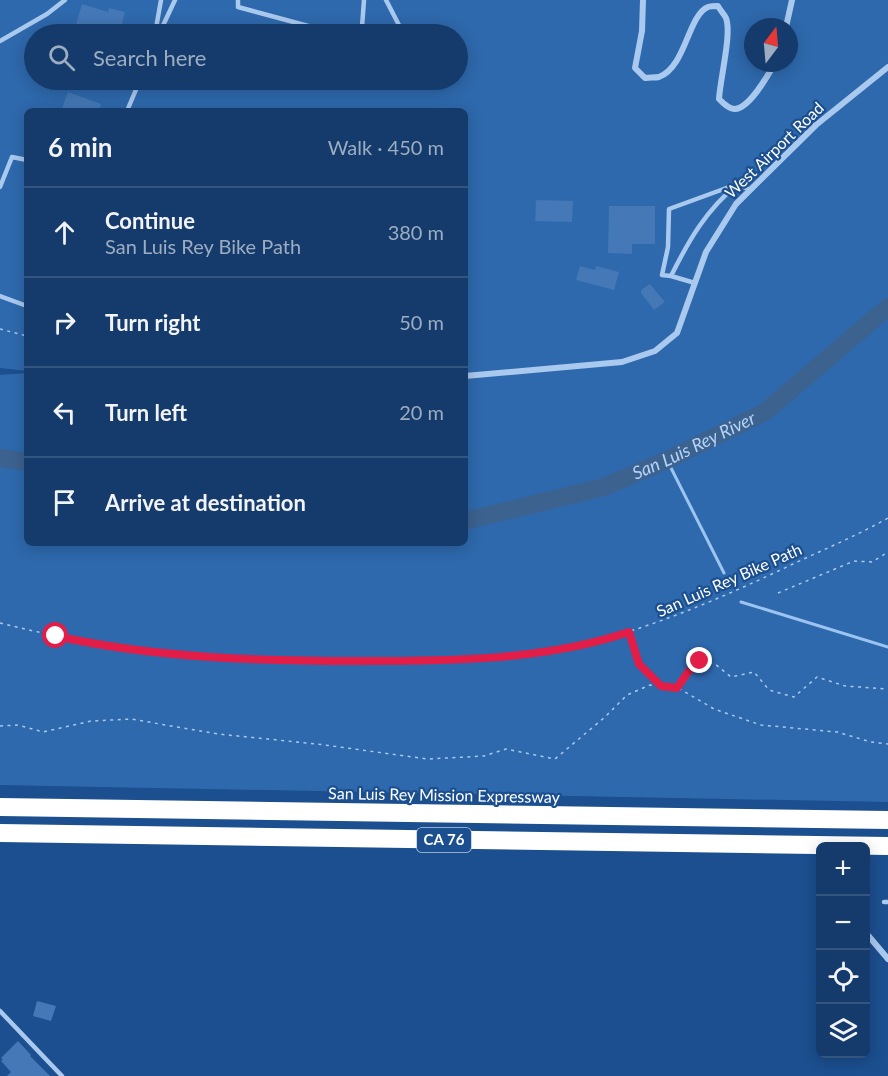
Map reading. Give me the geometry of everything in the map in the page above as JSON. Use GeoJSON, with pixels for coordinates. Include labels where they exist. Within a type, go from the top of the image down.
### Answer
{"type":"FeatureCollection","features":[{"type":"Feature","properties":{"kind":"highway","name":"San Luis Rey Mission Expressway"},"geometry":{"type":"LineString","coordinates":[[0,807],[888,820]]}},
{"type":"Feature","properties":{"kind":"highway","name":"CA 76"},"geometry":{"type":"LineString","coordinates":[[0,833],[888,846]]}},
{"type":"Feature","properties":{"kind":"street"},"geometry":{"type":"LineString","coordinates":[[643,0],[642,31],[635,68],[645,78],[660,77],[672,67],[682,52],[698,16],[707,7],[718,6],[726,19],[728,33],[719,99],[729,108],[737,109],[747,105],[769,72]]}},
{"type":"Feature","properties":{"kind":"street"},"geometry":{"type":"LineString","coordinates":[[788,18],[792,0]]}},
{"type":"Feature","properties":{"kind":"street","name":"West Airport Road"},"geometry":{"type":"LineString","coordinates":[[468,376],[622,362],[655,351],[677,333],[706,252],[736,204],[816,125],[888,68]]}},
{"type":"Feature","properties":{"kind":"street"},"geometry":{"type":"LineString","coordinates":[[870,938],[888,959]]}},
{"type":"Feature","properties":{"kind":"lane"},"geometry":{"type":"LineString","coordinates":[[30,24],[65,0]]}},
{"type":"Feature","properties":{"kind":"lane"},"geometry":{"type":"LineString","coordinates":[[158,24],[161,0]]}},
{"type":"Feature","properties":{"kind":"lane"},"geometry":{"type":"LineString","coordinates":[[162,24],[175,0]]}},
{"type":"Feature","properties":{"kind":"lane"},"geometry":{"type":"LineString","coordinates":[[238,0],[238,7],[299,24]]}},
{"type":"Feature","properties":{"kind":"lane"},"geometry":{"type":"LineString","coordinates":[[362,24],[364,0]]}},
{"type":"Feature","properties":{"kind":"lane"},"geometry":{"type":"LineString","coordinates":[[386,0],[398,24]]}},
{"type":"Feature","properties":{"kind":"lane"},"geometry":{"type":"LineString","coordinates":[[0,41],[24,27]]}},
{"type":"Feature","properties":{"kind":"lane"},"geometry":{"type":"LineString","coordinates":[[128,108],[136,90]]}},
{"type":"Feature","properties":{"kind":"lane"},"geometry":{"type":"LineString","coordinates":[[0,187],[12,157],[24,159]]}},
{"type":"Feature","properties":{"kind":"lane"},"geometry":{"type":"LineString","coordinates":[[695,283],[662,275],[668,247],[669,209],[738,184],[750,190]]}},
{"type":"Feature","properties":{"kind":"lane"},"geometry":{"type":"LineString","coordinates":[[671,276],[690,237],[720,199],[738,184]]}},
{"type":"Feature","properties":{"kind":"lane"},"geometry":{"type":"LineString","coordinates":[[0,296],[24,305]]}},
{"type":"Feature","properties":{"kind":"lane"},"geometry":{"type":"LineString","coordinates":[[0,1011],[62,1076]]}},
{"type":"Feature","properties":{"kind":"path"},"geometry":{"type":"LineString","coordinates":[[0,329],[24,335]]}},
{"type":"Feature","properties":{"kind":"path","name":"San Luis Rey Bike Path"},"geometry":{"type":"LineString","coordinates":[[0,623],[75,640],[138,650],[206,657],[284,662],[517,657],[566,648],[629,632],[702,606],[888,518]]}},
{"type":"Feature","properties":{"kind":"path"},"geometry":{"type":"LineString","coordinates":[[778,593],[854,561],[872,562],[888,552]]}},
{"type":"Feature","properties":{"kind":"path"},"geometry":{"type":"LineString","coordinates":[[629,632],[639,664],[661,686]]}},
{"type":"Feature","properties":{"kind":"path"},"geometry":{"type":"LineString","coordinates":[[677,688],[688,672],[700,661],[715,663],[731,677],[754,672],[769,690],[794,698],[817,677],[845,686],[888,689]]}},
{"type":"Feature","properties":{"kind":"path"},"geometry":{"type":"LineString","coordinates":[[0,726],[18,725],[43,732],[91,721],[131,719],[218,734],[428,759],[484,756],[506,749],[555,759],[605,717],[627,695],[650,685],[677,688],[714,709],[761,724],[837,732],[871,742],[888,744]]}},
{"type":"Feature","properties":{"kind":"shaded area"},"geometry":{"type":"Polygon","coordinates":[[[0,0],[888,0],[888,802],[0,785],[0,375],[24,373],[24,546],[468,546],[468,108],[24,108],[24,371],[0,368],[0,0]]]}},
{"type":"Feature","properties":{"kind":"building"},"geometry":{"type":"Polygon","coordinates":[[[82,4],[108,12],[109,8],[125,12],[122,24],[76,24],[82,4]]]}},
{"type":"Feature","properties":{"kind":"building"},"geometry":{"type":"Polygon","coordinates":[[[68,92],[101,104],[100,108],[62,108],[68,92]]]}},
{"type":"Feature","properties":{"kind":"building"},"geometry":{"type":"Polygon","coordinates":[[[536,200],[573,201],[572,222],[535,221],[536,200]]]}},
{"type":"Feature","properties":{"kind":"building"},"geometry":{"type":"Polygon","coordinates":[[[609,206],[655,206],[655,244],[632,244],[632,254],[608,253],[609,206]]]}},
{"type":"Feature","properties":{"kind":"building"},"geometry":{"type":"Polygon","coordinates":[[[580,266],[595,270],[596,266],[619,272],[614,290],[576,280],[580,266]]]}},
{"type":"Feature","properties":{"kind":"building"},"geometry":{"type":"Polygon","coordinates":[[[650,284],[665,302],[654,310],[641,293],[641,290],[650,284]]]}},
{"type":"Feature","properties":{"kind":"building"},"geometry":{"type":"Polygon","coordinates":[[[37,1001],[56,1006],[51,1021],[33,1016],[37,1001]]]}},
{"type":"Feature","properties":{"kind":"building"},"geometry":{"type":"Polygon","coordinates":[[[18,1041],[50,1076],[7,1076],[11,1072],[1,1058],[18,1041]]]}},
{"type":"Feature","properties":{"kind":"waterway","name":"San Luis Rey River"},"geometry":{"type":"LineString","coordinates":[[468,520],[604,487],[667,460],[765,412],[888,307]]}},
{"type":"Feature","properties":{"kind":"waterway","name":"San Luis Rey River"},"geometry":{"type":"LineString","coordinates":[[0,458],[24,462]]}},
{"type":"Feature","properties":{"kind":"waterway"},"geometry":{"type":"LineString","coordinates":[[667,460],[724,573]]}},
{"type":"Feature","properties":{"kind":"waterway"},"geometry":{"type":"LineString","coordinates":[[741,602],[888,647]]}},
{"type":"Feature","properties":{"kind":"route"},"geometry":{"type":"LineString","coordinates":[[56,636],[138,650],[284,662],[517,657],[566,648],[629,632],[639,664],[661,686],[677,688],[688,672],[700,661]]}}]}
